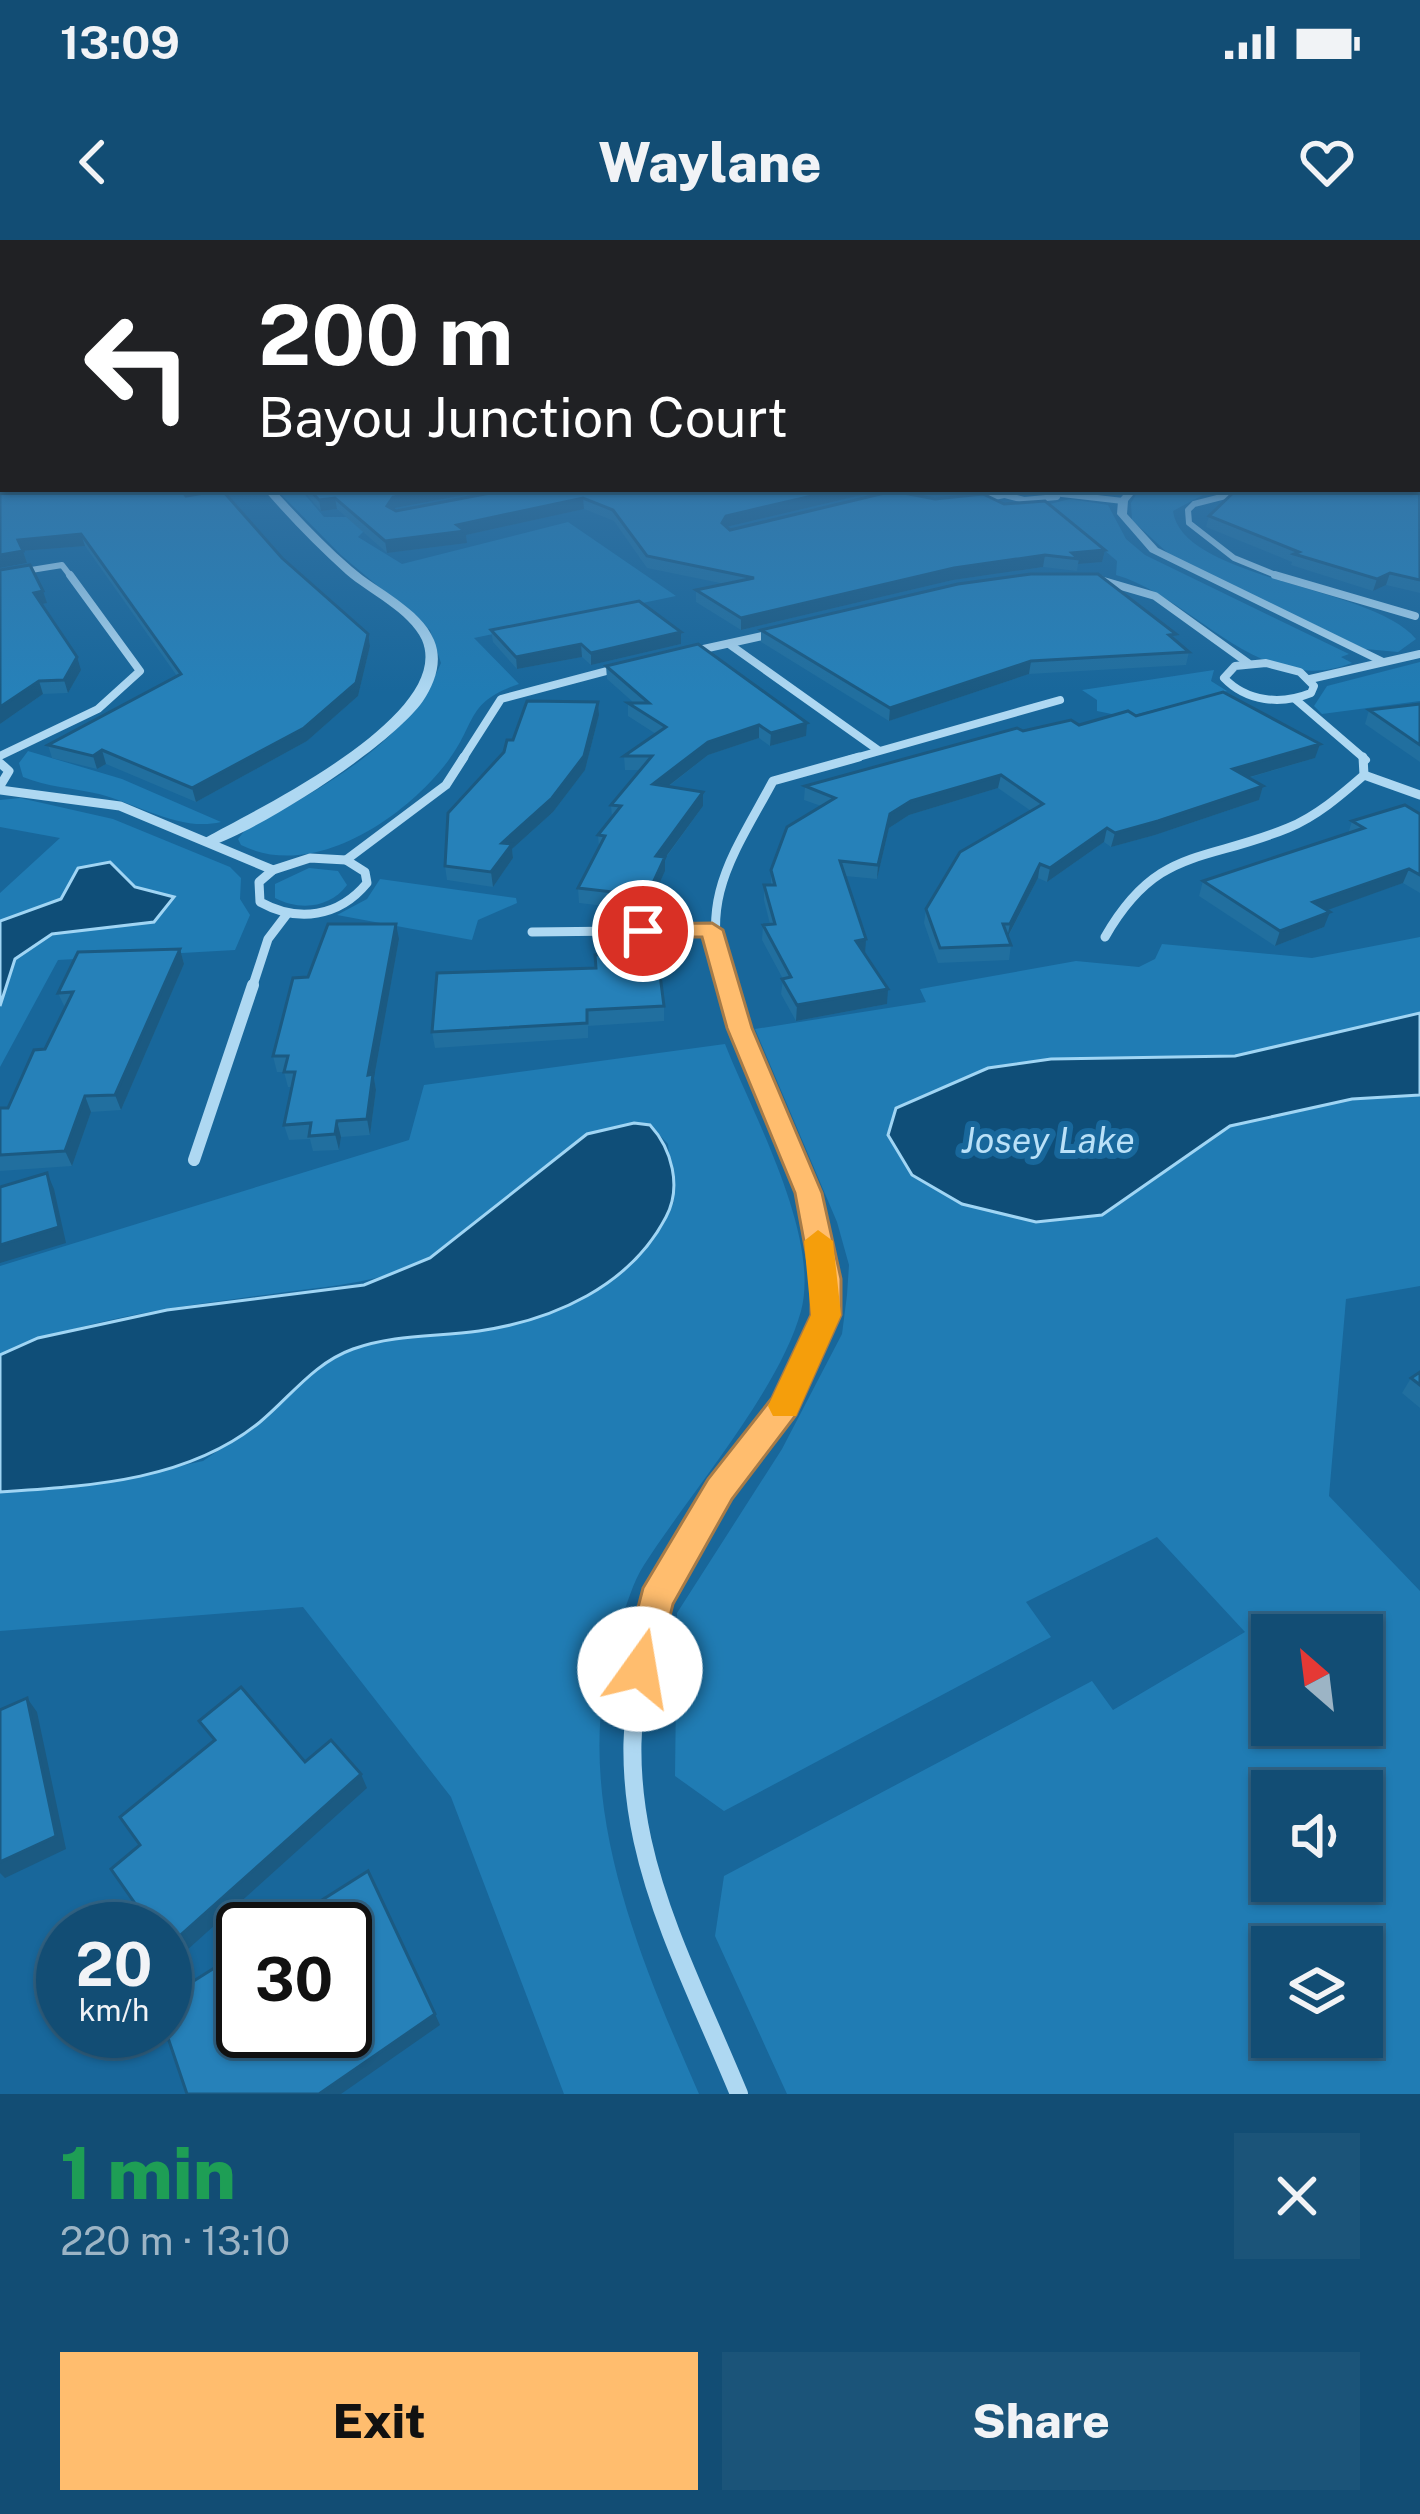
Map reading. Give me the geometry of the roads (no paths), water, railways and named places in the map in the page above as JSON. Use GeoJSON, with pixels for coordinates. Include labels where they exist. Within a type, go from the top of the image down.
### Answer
{"type":"FeatureCollection","features":[{"type":"Feature","properties":{"kind":"street"},"geometry":{"type":"LineString","coordinates":[[211,841],[371,744],[422,693],[433,664],[430,642],[298,520]]}},
{"type":"Feature","properties":{"kind":"street"},"geometry":{"type":"LineString","coordinates":[[1127,520],[1154,550],[1386,662]]}},
{"type":"Feature","properties":{"kind":"street"},"geometry":{"type":"LineString","coordinates":[[1189,520],[1208,542],[1255,566],[1418,615],[1420,629]]}},
{"type":"Feature","properties":{"kind":"street"},"geometry":{"type":"LineString","coordinates":[[0,575],[62,566],[140,671],[133,685],[113,699],[0,760],[9,771],[0,788],[120,806],[273,870]]}},
{"type":"Feature","properties":{"kind":"street"},"geometry":{"type":"LineString","coordinates":[[1087,576],[1127,580],[1155,592],[1248,663]]}},
{"type":"Feature","properties":{"kind":"street"},"geometry":{"type":"LineString","coordinates":[[687,653],[780,632]]}},
{"type":"Feature","properties":{"kind":"street"},"geometry":{"type":"LineString","coordinates":[[729,644],[878,750]]}},
{"type":"Feature","properties":{"kind":"street"},"geometry":{"type":"LineString","coordinates":[[1310,679],[1311,693],[1295,699],[1254,696],[1229,685],[1227,670],[1248,663],[1285,667],[1310,679],[1420,653]]}},
{"type":"Feature","properties":{"kind":"street"},"geometry":{"type":"LineString","coordinates":[[346,860],[446,785],[501,699],[624,667]]}},
{"type":"Feature","properties":{"kind":"street"},"geometry":{"type":"LineString","coordinates":[[1105,937],[1124,897],[1151,874],[1285,830],[1323,811],[1364,775],[1366,759],[1352,742],[1295,699]]}},
{"type":"Feature","properties":{"kind":"street"},"geometry":{"type":"LineString","coordinates":[[739,2094],[654,1876],[631,1796],[633,1703],[656,1600],[720,1489],[784,1406],[826,1315],[826,1279],[808,1193],[740,1028],[712,930],[733,858],[773,781],[1060,700]]}},
{"type":"Feature","properties":{"kind":"street"},"geometry":{"type":"LineString","coordinates":[[1364,775],[1420,795]]}},
{"type":"Feature","properties":{"kind":"street"},"geometry":{"type":"LineString","coordinates":[[310,858],[346,860],[365,872],[367,883],[359,895],[326,912],[271,910],[256,893],[273,870],[310,858]]}},
{"type":"Feature","properties":{"kind":"street"},"geometry":{"type":"LineString","coordinates":[[194,1160],[268,939],[287,914]]}},
{"type":"Feature","properties":{"kind":"street"},"geometry":{"type":"LineString","coordinates":[[532,932],[712,930]]}},
{"type":"Feature","properties":{"kind":"water"},"geometry":{"type":"Polygon","coordinates":[[[110,862],[135,887],[174,897],[154,922],[52,934],[15,959],[0,1006],[0,921],[61,899],[78,868],[110,862]]]}},
{"type":"Feature","properties":{"kind":"water","name":"Josey Lake"},"geometry":{"type":"Polygon","coordinates":[[[1420,1013],[1420,1095],[1352,1099],[1230,1126],[1102,1215],[1036,1222],[962,1204],[912,1175],[888,1135],[896,1108],[988,1068],[1051,1059],[1235,1056],[1420,1013]]]}},
{"type":"Feature","properties":{"kind":"water"},"geometry":{"type":"Polygon","coordinates":[[[634,1123],[650,1125],[664,1145],[674,1181],[671,1205],[651,1241],[632,1262],[587,1296],[507,1326],[400,1338],[353,1349],[315,1371],[232,1442],[170,1468],[103,1483],[0,1492],[0,1355],[38,1338],[167,1310],[364,1285],[430,1258],[587,1134],[634,1123]]]}}]}
